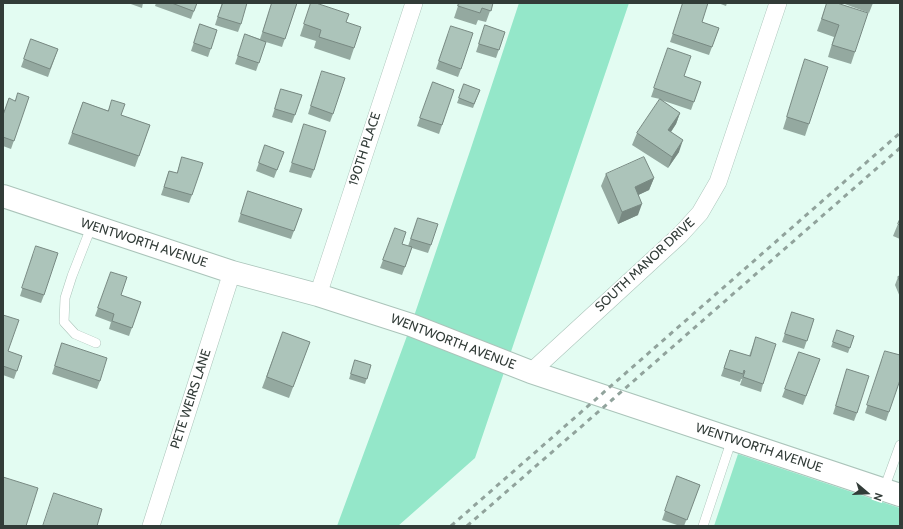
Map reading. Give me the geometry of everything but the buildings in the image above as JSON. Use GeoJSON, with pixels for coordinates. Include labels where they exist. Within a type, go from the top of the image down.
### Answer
{"type":"FeatureCollection","features":[{"type":"Feature","properties":{"kind":"street","name":"SOUTH MANOR DRIVE"},"geometry":{"type":"LineString","coordinates":[[531,372],[680,235],[700,213],[718,182],[778,3]]}},
{"type":"Feature","properties":{"kind":"street","name":"190TH PLACE"},"geometry":{"type":"LineString","coordinates":[[318,295],[410,4]]}},
{"type":"Feature","properties":{"kind":"street","name":"WENTWORTH AVENUE"},"geometry":{"type":"LineString","coordinates":[[3,196],[232,272],[318,295],[411,325],[531,372],[892,492]]}},
{"type":"Feature","properties":{"kind":"street","name":"PETE WEIRS LANE"},"geometry":{"type":"LineString","coordinates":[[150,526],[232,272]]}},
{"type":"Feature","properties":{"kind":"lane"},"geometry":{"type":"LineString","coordinates":[[92,225],[70,283],[66,298],[64,322],[75,334],[96,343]]}},
{"type":"Feature","properties":{"kind":"lane"},"geometry":{"type":"LineString","coordinates":[[703,526],[732,439]]}},
{"type":"Feature","properties":{"kind":"lane"},"geometry":{"type":"LineString","coordinates":[[892,492],[900,445]]}},
{"type":"Feature","properties":{"kind":"green space"},"geometry":{"type":"Polygon","coordinates":[[[519,3],[629,3],[475,458],[398,526],[337,526],[411,325],[519,3]]]}},
{"type":"Feature","properties":{"kind":"green space"},"geometry":{"type":"Polygon","coordinates":[[[738,454],[900,508],[900,526],[714,526],[738,454]]]}},
{"type":"Feature","properties":{"kind":"railway"},"geometry":{"type":"LineString","coordinates":[[451,526],[900,133]]}},
{"type":"Feature","properties":{"kind":"railway"},"geometry":{"type":"LineString","coordinates":[[467,526],[900,148]]}}]}
